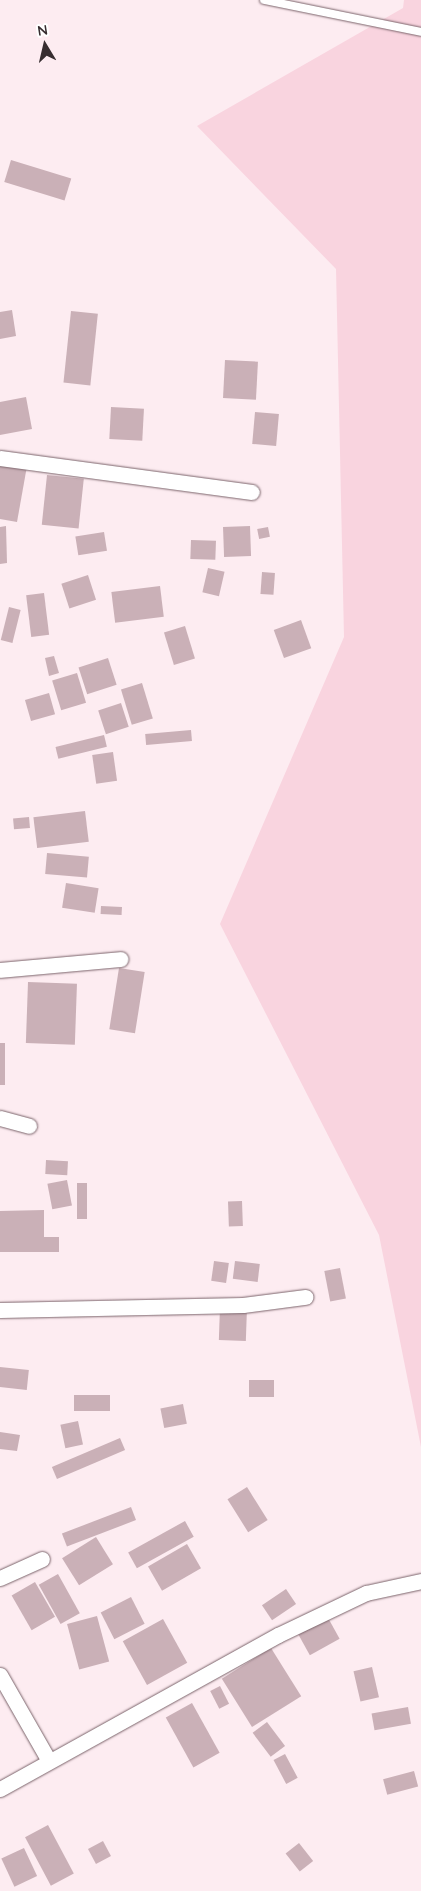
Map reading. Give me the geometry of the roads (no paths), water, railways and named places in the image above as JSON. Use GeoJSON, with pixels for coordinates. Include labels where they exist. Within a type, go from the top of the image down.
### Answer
{"type":"FeatureCollection","features":[{"type":"Feature","properties":{"kind":"street"},"geometry":{"type":"LineString","coordinates":[[0,458],[252,492]]}},
{"type":"Feature","properties":{"kind":"street"},"geometry":{"type":"LineString","coordinates":[[0,970],[120,959]]}},
{"type":"Feature","properties":{"kind":"street"},"geometry":{"type":"LineString","coordinates":[[0,1118],[30,1126]]}},
{"type":"Feature","properties":{"kind":"street"},"geometry":{"type":"LineString","coordinates":[[0,1310],[236,1306],[305,1297]]}},
{"type":"Feature","properties":{"kind":"street"},"geometry":{"type":"LineString","coordinates":[[0,1578],[42,1559]]}},
{"type":"Feature","properties":{"kind":"street"},"geometry":{"type":"LineString","coordinates":[[0,1789],[326,1612],[366,1593],[421,1581]]}},
{"type":"Feature","properties":{"kind":"street"},"geometry":{"type":"LineString","coordinates":[[0,1675],[49,1761]]}},
{"type":"Feature","properties":{"kind":"lane"},"geometry":{"type":"LineString","coordinates":[[264,0],[421,32]]}}]}
